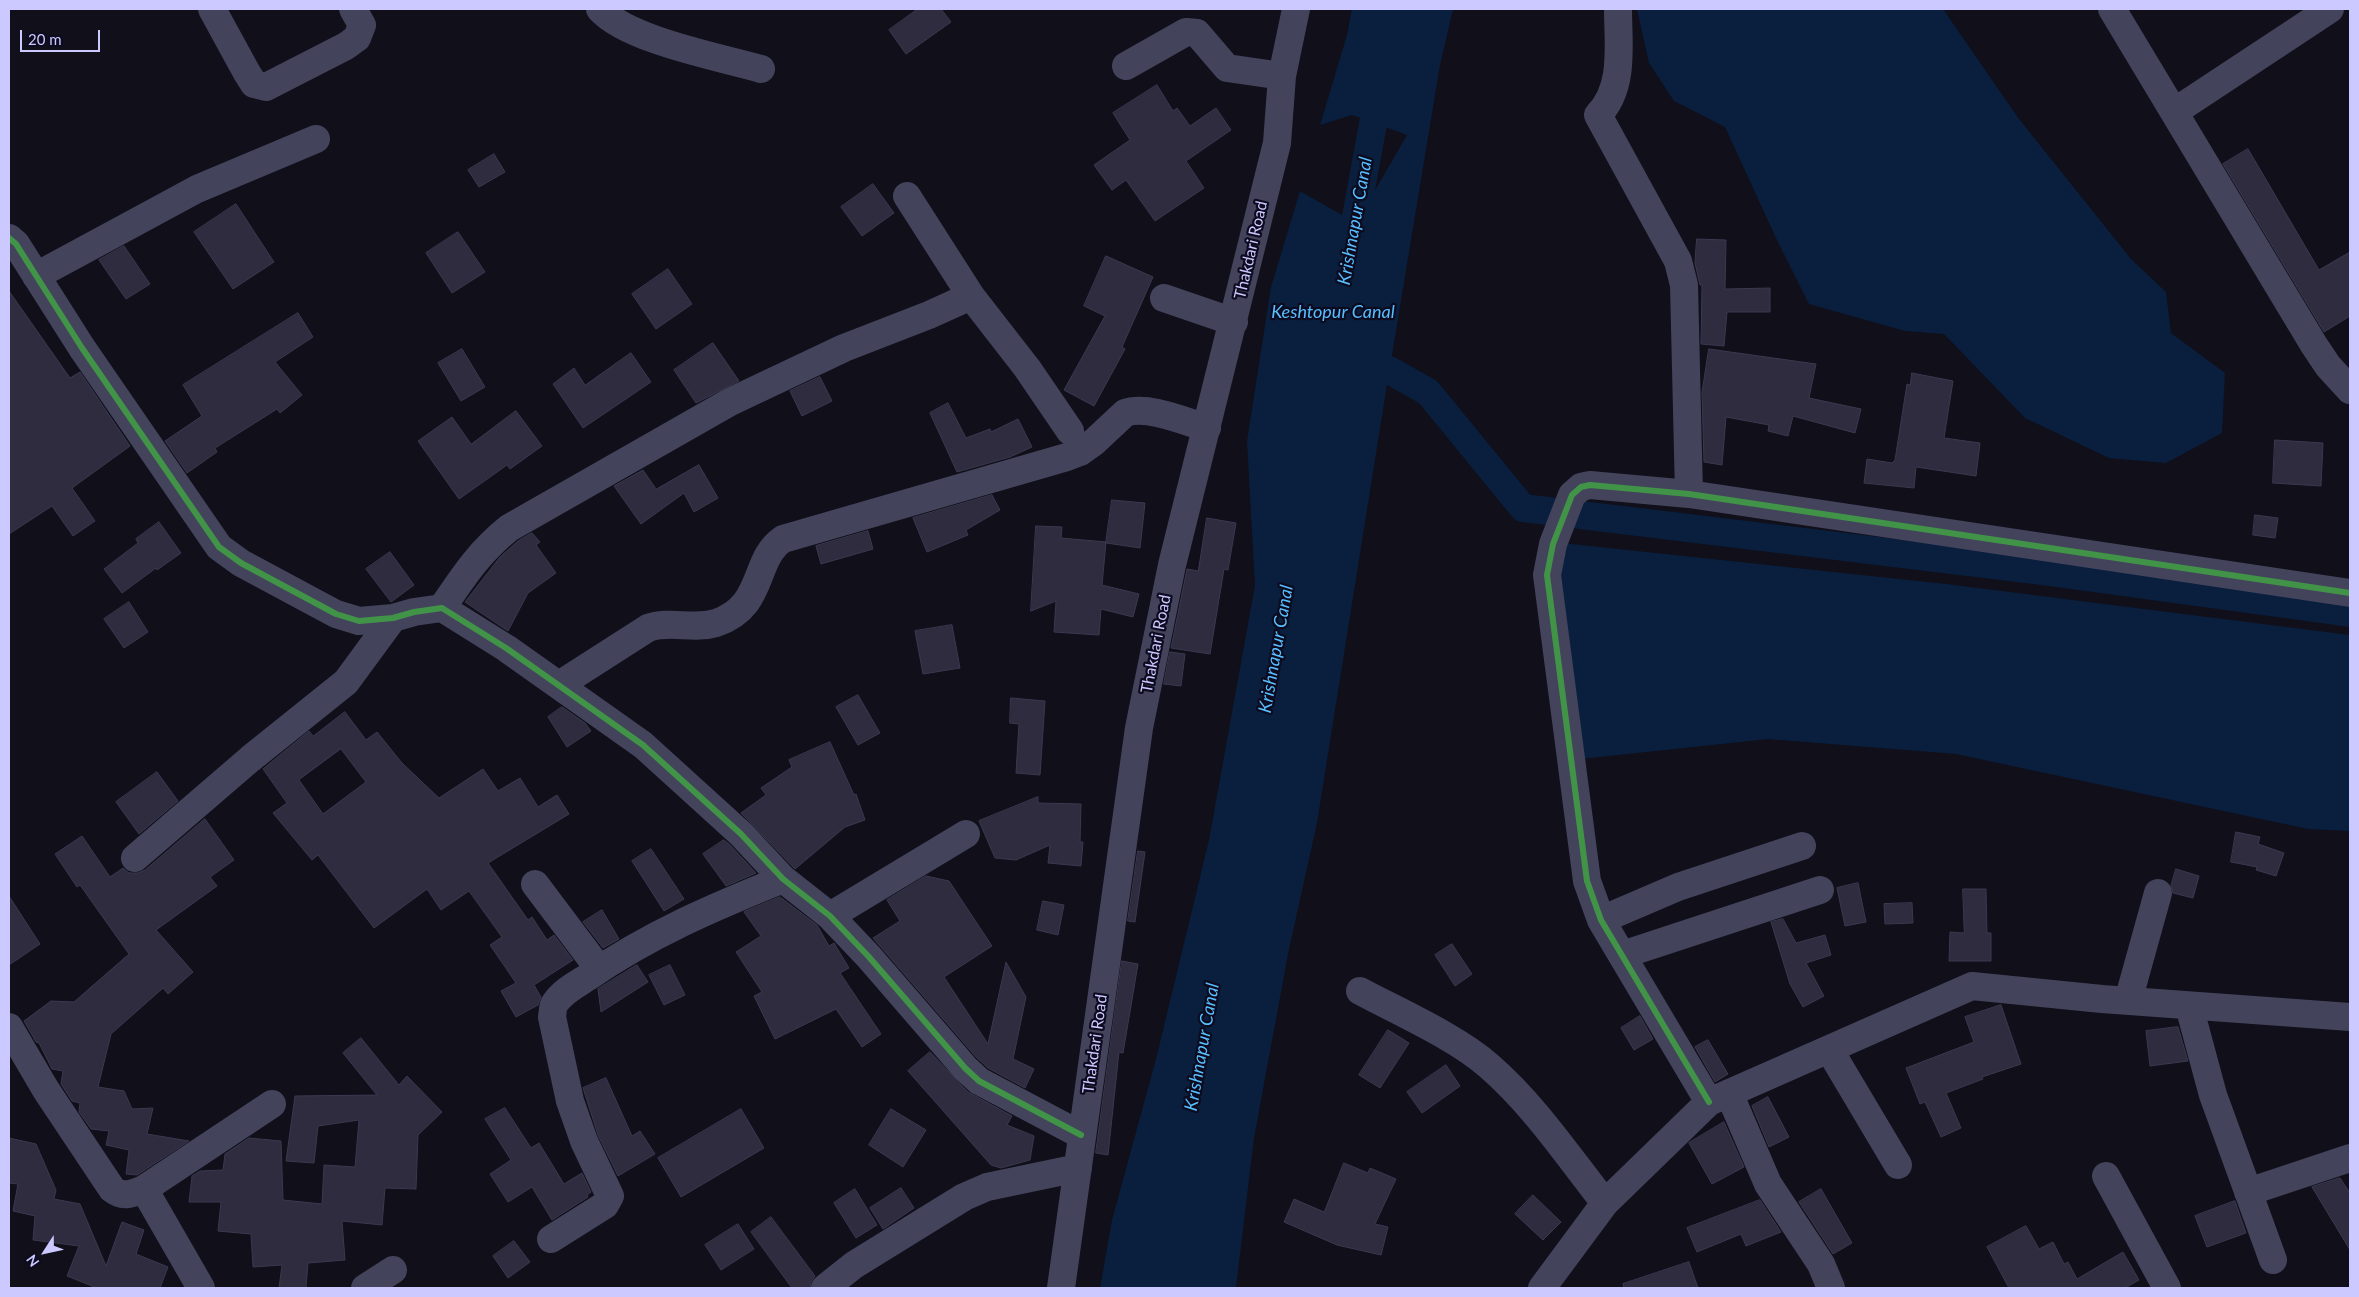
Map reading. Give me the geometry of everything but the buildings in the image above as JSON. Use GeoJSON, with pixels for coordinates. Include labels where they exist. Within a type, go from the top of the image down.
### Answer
{"type":"FeatureCollection","features":[{"type":"Feature","properties":{"kind":"street"},"geometry":{"type":"LineString","coordinates":[[212,9],[246,73],[254,84],[266,87],[346,46],[357,38],[362,25],[353,9]]}},
{"type":"Feature","properties":{"kind":"street"},"geometry":{"type":"LineString","coordinates":[[600,9],[606,15],[625,26],[658,40],[761,69]]}},
{"type":"Feature","properties":{"kind":"street","name":"Thakdari Road"},"geometry":{"type":"LineString","coordinates":[[1061,1288],[1139,728],[1172,565],[1277,144],[1282,76],[1296,9]]}},
{"type":"Feature","properties":{"kind":"street"},"geometry":{"type":"LineString","coordinates":[[1618,9],[1617,76],[1613,95],[1607,106],[1598,115],[1678,261],[1684,285],[1689,494]]}},
{"type":"Feature","properties":{"kind":"street"},"geometry":{"type":"LineString","coordinates":[[2112,9],[2328,366],[2350,390]]}},
{"type":"Feature","properties":{"kind":"street"},"geometry":{"type":"LineString","coordinates":[[2174,112],[2330,9]]}},
{"type":"Feature","properties":{"kind":"street"},"geometry":{"type":"LineString","coordinates":[[1126,66],[1186,32],[1197,33],[1227,68],[1282,76]]}},
{"type":"Feature","properties":{"kind":"street"},"geometry":{"type":"LineString","coordinates":[[36,276],[196,189],[316,139]]}},
{"type":"Feature","properties":{"kind":"street"},"geometry":{"type":"LineString","coordinates":[[907,196],[971,296],[1027,368],[1070,431]]}},
{"type":"Feature","properties":{"kind":"street"},"geometry":{"type":"LineString","coordinates":[[9,238],[219,547],[241,563],[336,614],[360,621],[393,618],[414,612],[442,608],[506,648],[643,745],[741,834],[783,879],[830,916],[869,957],[965,1068],[979,1081],[1081,1135]]}},
{"type":"Feature","properties":{"kind":"street"},"geometry":{"type":"LineString","coordinates":[[442,608],[473,561],[489,544],[509,528],[730,402],[844,348],[929,315],[971,296]]}},
{"type":"Feature","properties":{"kind":"street"},"geometry":{"type":"LineString","coordinates":[[1164,298],[1234,322]]}},
{"type":"Feature","properties":{"kind":"street"},"geometry":{"type":"LineString","coordinates":[[559,686],[648,628],[659,624],[698,627],[718,622],[740,609],[753,593],[771,550],[783,538],[1080,452],[1125,412],[1133,410],[1146,411],[1207,428]]}},
{"type":"Feature","properties":{"kind":"street"},"geometry":{"type":"LineString","coordinates":[[1831,1288],[1821,1264],[1768,1184],[1719,1097],[1622,955],[1601,920],[1587,881],[1546,575],[1553,544],[1572,495],[1581,488],[1590,485],[1689,494],[2350,594]]}},
{"type":"Feature","properties":{"kind":"street"},"geometry":{"type":"LineString","coordinates":[[136,858],[250,760],[346,682],[393,618]]}},
{"type":"Feature","properties":{"kind":"street"},"geometry":{"type":"LineString","coordinates":[[830,916],[966,834]]}},
{"type":"Feature","properties":{"kind":"street"},"geometry":{"type":"LineString","coordinates":[[1601,920],[1678,887],[1802,846]]}},
{"type":"Feature","properties":{"kind":"street"},"geometry":{"type":"LineString","coordinates":[[551,1239],[605,1205],[610,1196],[584,1141],[570,1101],[552,1017],[554,1004],[561,995],[599,969],[702,912],[783,879]]}},
{"type":"Feature","properties":{"kind":"street"},"geometry":{"type":"LineString","coordinates":[[535,884],[599,969]]}},
{"type":"Feature","properties":{"kind":"street"},"geometry":{"type":"LineString","coordinates":[[1622,955],[1820,890]]}},
{"type":"Feature","properties":{"kind":"street"},"geometry":{"type":"LineString","coordinates":[[2128,1001],[2158,893]]}},
{"type":"Feature","properties":{"kind":"street"},"geometry":{"type":"LineString","coordinates":[[1542,1288],[1605,1203],[1719,1097],[1972,986],[2189,1006],[2350,1016]]}},
{"type":"Feature","properties":{"kind":"street"},"geometry":{"type":"LineString","coordinates":[[1360,991],[1461,1046],[1488,1065],[1529,1107],[1605,1203]]}},
{"type":"Feature","properties":{"kind":"street"},"geometry":{"type":"LineString","coordinates":[[2189,1006],[2213,1095],[2273,1260]]}},
{"type":"Feature","properties":{"kind":"street"},"geometry":{"type":"LineString","coordinates":[[9,1027],[46,1090],[112,1189],[118,1194],[125,1196],[144,1190],[272,1104]]}},
{"type":"Feature","properties":{"kind":"street"},"geometry":{"type":"LineString","coordinates":[[1828,1049],[1898,1165]]}},
{"type":"Feature","properties":{"kind":"street"},"geometry":{"type":"LineString","coordinates":[[2248,1192],[2350,1158]]}},
{"type":"Feature","properties":{"kind":"street"},"geometry":{"type":"LineString","coordinates":[[825,1288],[854,1265],[964,1197],[987,1187],[1078,1168]]}},
{"type":"Feature","properties":{"kind":"street"},"geometry":{"type":"LineString","coordinates":[[2106,1176],[2167,1288]]}},
{"type":"Feature","properties":{"kind":"street"},"geometry":{"type":"LineString","coordinates":[[144,1190],[201,1288]]}},
{"type":"Feature","properties":{"kind":"street"},"geometry":{"type":"LineString","coordinates":[[365,1288],[393,1270]]}},
{"type":"Feature","properties":{"kind":"water","name":"Keshtopur Canal"},"geometry":{"type":"Polygon","coordinates":[[[1352,9],[1453,9],[1440,65],[1317,823],[1289,949],[1254,1138],[1236,1288],[1100,1288],[1112,1220],[1156,1059],[1209,840],[1255,585],[1247,441],[1271,287],[1300,191],[1356,223],[1407,135],[1352,115],[1320,125],[1347,35],[1352,9]]]}},
{"type":"Feature","properties":{"kind":"water"},"geometry":{"type":"Polygon","coordinates":[[[1637,9],[1943,9],[2019,119],[2131,259],[2166,292],[2171,333],[2225,373],[2222,433],[2166,463],[2109,458],[2025,418],[1944,334],[1905,331],[1809,304],[1776,238],[1725,127],[1674,101],[1649,63],[1637,9]]]}},
{"type":"Feature","properties":{"kind":"water"},"geometry":{"type":"Polygon","coordinates":[[[1562,543],[1946,584],[2350,635],[2350,831],[2308,829],[1956,754],[1768,739],[1581,759],[1553,575],[1562,543]]]}},
{"type":"Feature","properties":{"kind":"waterway","name":"Krishnapur Canal"},"geometry":{"type":"LineString","coordinates":[[1348,260],[1380,86]]}},
{"type":"Feature","properties":{"kind":"waterway"},"geometry":{"type":"LineString","coordinates":[[1389,370],[1428,392],[1523,508],[2043,571],[2350,613]]}},
{"type":"Feature","properties":{"kind":"cycle path"},"geometry":{"type":"LineString","coordinates":[[9,238],[16,244],[82,348],[219,547],[241,563],[336,614],[359,621],[393,618],[414,612],[442,608],[506,648],[643,745],[741,834],[783,879],[830,916],[869,957],[965,1068],[979,1081],[1081,1135]]}},
{"type":"Feature","properties":{"kind":"cycle path"},"geometry":{"type":"LineString","coordinates":[[1709,1102],[1601,920],[1587,881],[1547,575],[1553,544],[1572,495],[1581,487],[1590,485],[1689,494],[2350,593]]}}]}
